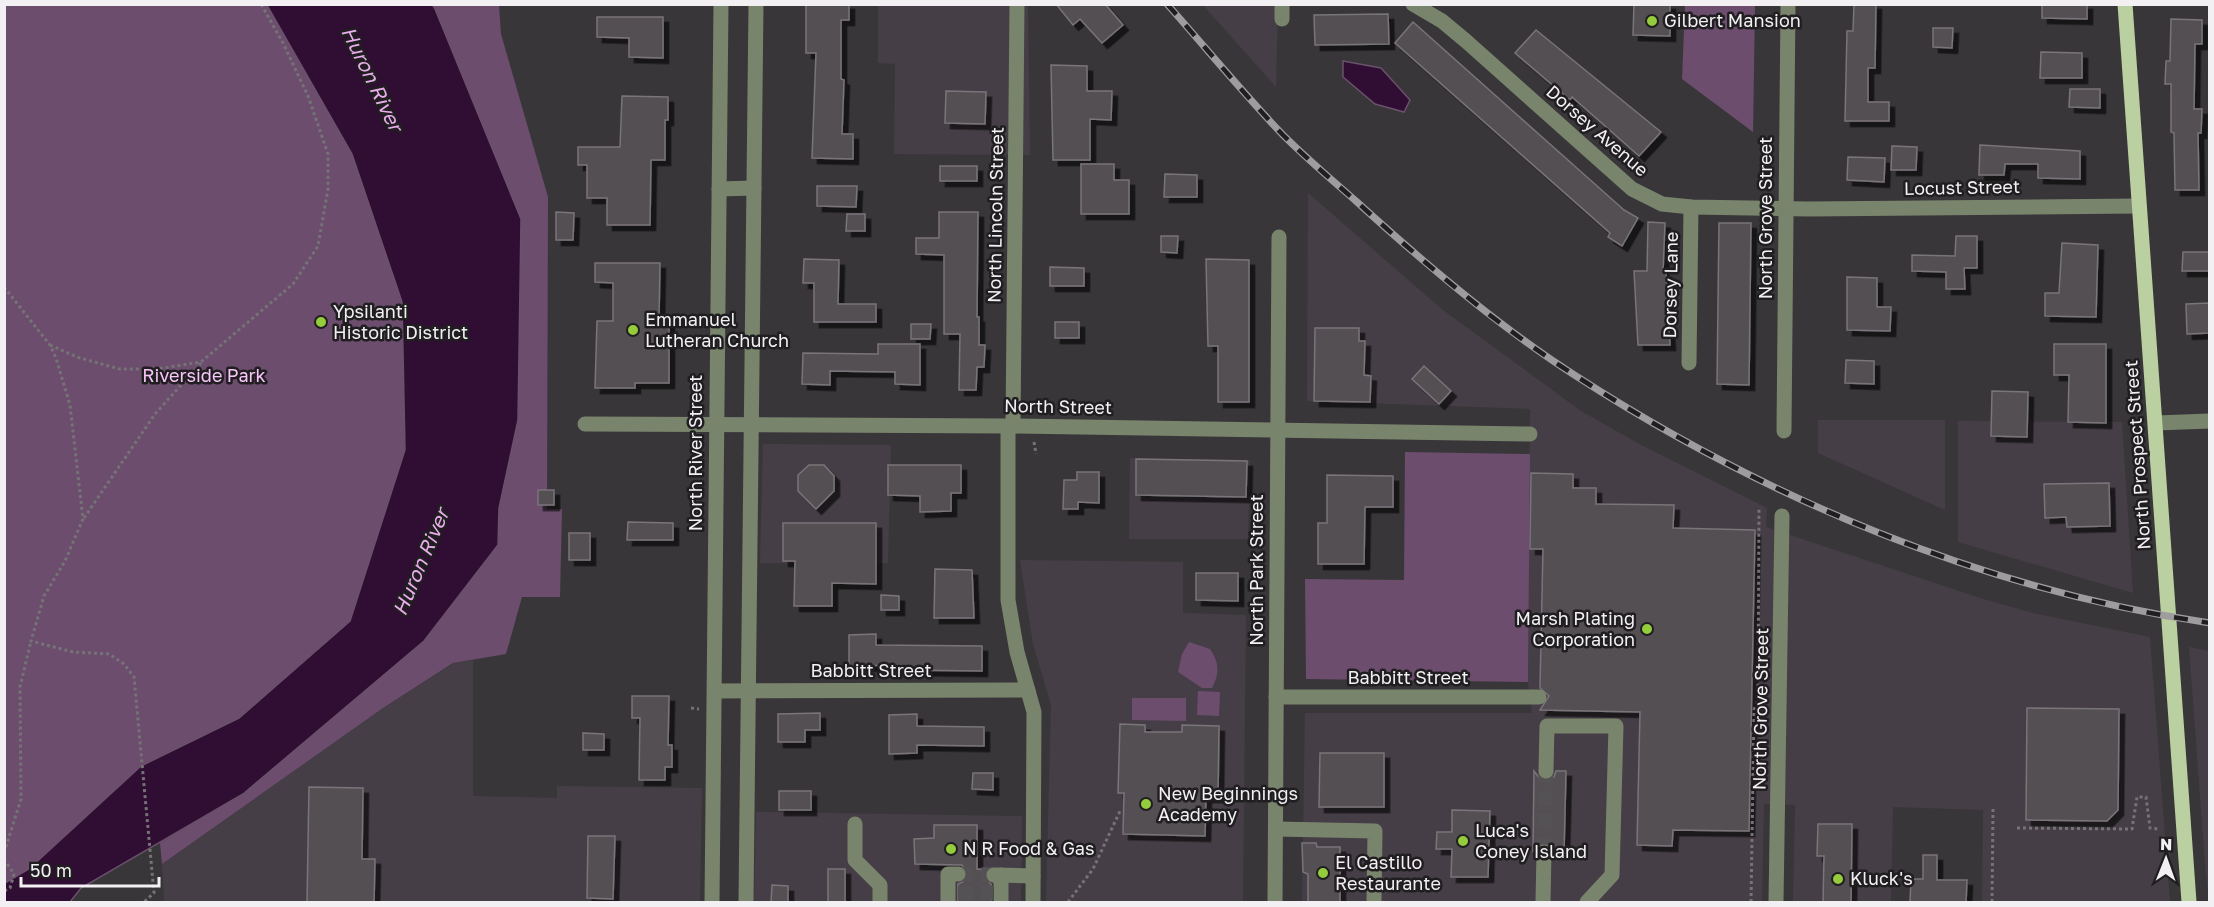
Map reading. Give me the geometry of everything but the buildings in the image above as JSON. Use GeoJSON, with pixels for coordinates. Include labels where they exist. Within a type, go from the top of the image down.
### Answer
{"type":"FeatureCollection","features":[{"type":"Feature","properties":{"kind":"main road","name":"North Prospect Street"},"geometry":{"type":"LineString","coordinates":[[2125,4],[2189,903]]}},
{"type":"Feature","properties":{"kind":"street","name":"North River Street"},"geometry":{"type":"LineString","coordinates":[[712,903],[721,4]]}},
{"type":"Feature","properties":{"kind":"street"},"geometry":{"type":"LineString","coordinates":[[746,903],[756,4]]}},
{"type":"Feature","properties":{"kind":"street","name":"North Lincoln Street"},"geometry":{"type":"LineString","coordinates":[[1017,4],[1008,600],[1017,652],[1034,712],[1033,903]]}},
{"type":"Feature","properties":{"kind":"street","name":"Dorsey Avenue"},"geometry":{"type":"LineString","coordinates":[[1413,4],[1435,17],[1466,41],[1632,189],[1662,204],[1691,207],[1786,208]]}},
{"type":"Feature","properties":{"kind":"street","name":"North Grove Street"},"geometry":{"type":"LineString","coordinates":[[1784,431],[1788,4]]}},
{"type":"Feature","properties":{"kind":"street"},"geometry":{"type":"LineString","coordinates":[[719,189],[754,188]]}},
{"type":"Feature","properties":{"kind":"street","name":"Locust Street"},"geometry":{"type":"LineString","coordinates":[[1786,208],[2139,206]]}},
{"type":"Feature","properties":{"kind":"street","name":"Dorsey Lane"},"geometry":{"type":"LineString","coordinates":[[1689,363],[1691,207]]}},
{"type":"Feature","properties":{"kind":"street","name":"North Park Street"},"geometry":{"type":"LineString","coordinates":[[1275,903],[1279,237]]}},
{"type":"Feature","properties":{"kind":"street"},"geometry":{"type":"LineString","coordinates":[[2156,423],[2210,421]]}},
{"type":"Feature","properties":{"kind":"street","name":"North Street"},"geometry":{"type":"LineString","coordinates":[[585,424],[1011,426],[1530,434]]}},
{"type":"Feature","properties":{"kind":"street","name":"North Grove Street"},"geometry":{"type":"LineString","coordinates":[[1776,903],[1782,516]]}},
{"type":"Feature","properties":{"kind":"street","name":"Babbitt Street"},"geometry":{"type":"LineString","coordinates":[[715,691],[1028,690]]}},
{"type":"Feature","properties":{"kind":"street","name":"Babbitt Street"},"geometry":{"type":"LineString","coordinates":[[1276,697],[1539,697]]}},
{"type":"Feature","properties":{"kind":"street"},"geometry":{"type":"LineString","coordinates":[[1546,771],[1547,726],[1616,726],[1612,875],[1587,903]]}},
{"type":"Feature","properties":{"kind":"street"},"geometry":{"type":"LineString","coordinates":[[855,824],[855,860],[880,885],[879,903]]}},
{"type":"Feature","properties":{"kind":"street"},"geometry":{"type":"LineString","coordinates":[[1276,829],[1375,831],[1374,903]]}},
{"type":"Feature","properties":{"kind":"street"},"geometry":{"type":"LineString","coordinates":[[1543,903],[1544,852]]}},
{"type":"Feature","properties":{"kind":"street"},"geometry":{"type":"LineString","coordinates":[[951,896],[948,874],[958,874]]}},
{"type":"Feature","properties":{"kind":"street"},"geometry":{"type":"LineString","coordinates":[[998,896],[997,875],[1033,876]]}},
{"type":"Feature","properties":{"kind":"path"},"geometry":{"type":"LineString","coordinates":[[4,853],[21,799],[20,687],[45,597],[65,561],[83,519],[156,414],[201,362],[292,285],[318,246],[328,189],[328,154],[308,96],[261,4]]}},
{"type":"Feature","properties":{"kind":"path"},"geometry":{"type":"LineString","coordinates":[[4,287],[50,345],[70,405],[83,519]]}},
{"type":"Feature","properties":{"kind":"path"},"geometry":{"type":"LineString","coordinates":[[50,345],[77,357],[119,369],[157,369],[201,362]]}},
{"type":"Feature","properties":{"kind":"path"},"geometry":{"type":"LineString","coordinates":[[1034,442],[1036,454]]}},
{"type":"Feature","properties":{"kind":"path"},"geometry":{"type":"LineString","coordinates":[[1751,903],[1754,710],[1758,699],[1760,507]]}},
{"type":"Feature","properties":{"kind":"path"},"geometry":{"type":"LineString","coordinates":[[31,641],[73,652],[109,654],[124,664],[134,677],[140,720],[153,893],[144,903]]}},
{"type":"Feature","properties":{"kind":"path"},"geometry":{"type":"LineString","coordinates":[[2017,828],[2132,829],[2137,797],[2146,797],[2150,828],[2157,829]]}},
{"type":"Feature","properties":{"kind":"path"},"geometry":{"type":"LineString","coordinates":[[1992,903],[1993,809]]}},
{"type":"Feature","properties":{"kind":"path"},"geometry":{"type":"LineString","coordinates":[[1068,903],[1093,869],[1120,811]]}},
{"type":"Feature","properties":{"kind":"path"},"geometry":{"type":"LineString","coordinates":[[4,860],[14,874],[10,888],[4,891]]}},
{"type":"Feature","properties":{"kind":"shaded area"},"geometry":{"type":"Polygon","coordinates":[[[878,5],[1028,5],[1030,155],[894,154],[895,64],[878,63],[878,5]]]}},
{"type":"Feature","properties":{"kind":"shaded area"},"geometry":{"type":"Polygon","coordinates":[[[1203,5],[1278,5],[1276,87],[1203,5]]]}},
{"type":"Feature","properties":{"kind":"shaded area"},"geometry":{"type":"Polygon","coordinates":[[[1308,193],[1443,310],[1581,411],[1643,446],[1767,508],[1766,527],[1980,598],[2033,613],[2150,637],[2170,902],[1982,902],[1983,810],[1893,807],[1891,902],[1793,902],[1795,805],[1764,804],[1762,902],[1302,902],[1305,713],[1532,713],[1528,682],[1530,409],[1307,401],[1308,193]]]}},
{"type":"Feature","properties":{"kind":"shaded area"},"geometry":{"type":"Polygon","coordinates":[[[1818,420],[1945,420],[1945,510],[1818,453],[1818,420]]]}},
{"type":"Feature","properties":{"kind":"shaded area"},"geometry":{"type":"Polygon","coordinates":[[[1958,421],[2122,422],[2133,593],[1958,542],[1958,421]]]}},
{"type":"Feature","properties":{"kind":"shaded area"},"geometry":{"type":"Polygon","coordinates":[[[763,444],[891,445],[888,563],[760,563],[763,444]]]}},
{"type":"Feature","properties":{"kind":"shaded area"},"geometry":{"type":"Polygon","coordinates":[[[1130,458],[1250,460],[1248,539],[1129,539],[1130,458]]]}},
{"type":"Feature","properties":{"kind":"shaded area","name":"New Beginnings Academy"},"geometry":{"type":"Polygon","coordinates":[[[1020,560],[1183,562],[1183,613],[1246,615],[1243,902],[1046,902],[1051,705],[1033,644],[1020,560]]]}},
{"type":"Feature","properties":{"kind":"shaded area"},"geometry":{"type":"Polygon","coordinates":[[[2189,647],[2209,651],[2209,902],[2205,864],[2189,647]]]}},
{"type":"Feature","properties":{"kind":"shaded area"},"geometry":{"type":"Polygon","coordinates":[[[473,660],[473,796],[557,798],[557,786],[702,788],[700,902],[164,902],[162,864],[383,708],[454,663],[473,660]]]}},
{"type":"Feature","properties":{"kind":"shaded area"},"geometry":{"type":"Polygon","coordinates":[[[756,812],[1022,816],[1021,902],[754,902],[756,812]]]}},
{"type":"Feature","properties":{"kind":"green space","name":"Riverside Park"},"geometry":{"type":"Polygon","coordinates":[[[5,5],[267,5],[352,154],[402,302],[405,450],[350,621],[239,718],[141,766],[29,869],[5,883],[5,5]]]}},
{"type":"Feature","properties":{"kind":"green space"},"geometry":{"type":"Polygon","coordinates":[[[432,5],[499,5],[501,34],[548,197],[547,509],[562,509],[560,597],[522,597],[506,654],[453,663],[383,708],[162,864],[160,843],[243,794],[424,641],[498,545],[499,508],[518,420],[521,219],[432,5]]]}},
{"type":"Feature","properties":{"kind":"green space"},"geometry":{"type":"Polygon","coordinates":[[[1685,5],[1755,5],[1753,132],[1682,79],[1685,5]]]}},
{"type":"Feature","properties":{"kind":"green space"},"geometry":{"type":"Polygon","coordinates":[[[1405,452],[1530,454],[1528,682],[1306,679],[1305,579],[1404,580],[1405,452]]]}},
{"type":"Feature","properties":{"kind":"green space"},"geometry":{"type":"Polygon","coordinates":[[[1189,642],[1210,649],[1213,654],[1217,663],[1217,672],[1212,688],[1202,688],[1178,672],[1182,654],[1189,642]]]}},
{"type":"Feature","properties":{"kind":"green space"},"geometry":{"type":"Polygon","coordinates":[[[1198,691],[1220,692],[1219,716],[1197,715],[1198,691]]]}},
{"type":"Feature","properties":{"kind":"green space"},"geometry":{"type":"Polygon","coordinates":[[[1132,698],[1186,698],[1186,721],[1132,720],[1132,698]]]}},
{"type":"Feature","properties":{"kind":"water","name":"Huron River"},"geometry":{"type":"Polygon","coordinates":[[[432,4],[435,9],[521,219],[518,420],[499,508],[498,545],[424,641],[243,794],[81,888],[70,902],[5,902],[5,883],[29,869],[141,766],[239,718],[350,621],[405,450],[402,302],[352,154],[267,5],[432,4]]]}},
{"type":"Feature","properties":{"kind":"water"},"geometry":{"type":"Polygon","coordinates":[[[1343,61],[1381,68],[1410,100],[1404,112],[1375,104],[1343,77],[1343,61]]]}},
{"type":"Feature","properties":{"kind":"tunnel"},"geometry":{"type":"LineString","coordinates":[[1544,852],[1546,771]]}},
{"type":"Feature","properties":{"kind":"tunnel"},"geometry":{"type":"LineString","coordinates":[[958,874],[994,875]]}},
{"type":"Feature","properties":{"kind":"tunnel"},"geometry":{"type":"LineString","coordinates":[[958,893],[993,893]]}},
{"type":"Feature","properties":{"kind":"railway"},"geometry":{"type":"LineString","coordinates":[[1167,4],[1283,135],[1409,248],[1519,337],[1576,376],[1649,421],[1801,500],[1960,563],[2042,588],[2126,608],[2210,623]]}},
{"type":"Feature","properties":{"kind":"place","name":"Gilbert Mansion"},"geometry":{"type":"Point","coordinates":[1652,21]}},
{"type":"Feature","properties":{"kind":"place","name":"Ypsilanti Historic District"},"geometry":{"type":"Point","coordinates":[321,322]}},
{"type":"Feature","properties":{"kind":"place","name":"Emmanuel Lutheran Church"},"geometry":{"type":"Point","coordinates":[633,330]}},
{"type":"Feature","properties":{"kind":"place","name":"Marsh Plating Corporation"},"geometry":{"type":"Point","coordinates":[1647,629]}},
{"type":"Feature","properties":{"kind":"place","name":"New Beginnings Academy"},"geometry":{"type":"Point","coordinates":[1146,804]}},
{"type":"Feature","properties":{"kind":"place","name":"Luca's Coney Island"},"geometry":{"type":"Point","coordinates":[1463,841]}},
{"type":"Feature","properties":{"kind":"place","name":"N R Food & Gas"},"geometry":{"type":"Point","coordinates":[951,849]}},
{"type":"Feature","properties":{"kind":"place","name":"El Castillo Restaurante"},"geometry":{"type":"Point","coordinates":[1323,873]}},
{"type":"Feature","properties":{"kind":"place","name":"Kluck's"},"geometry":{"type":"Point","coordinates":[1838,879]}}]}
